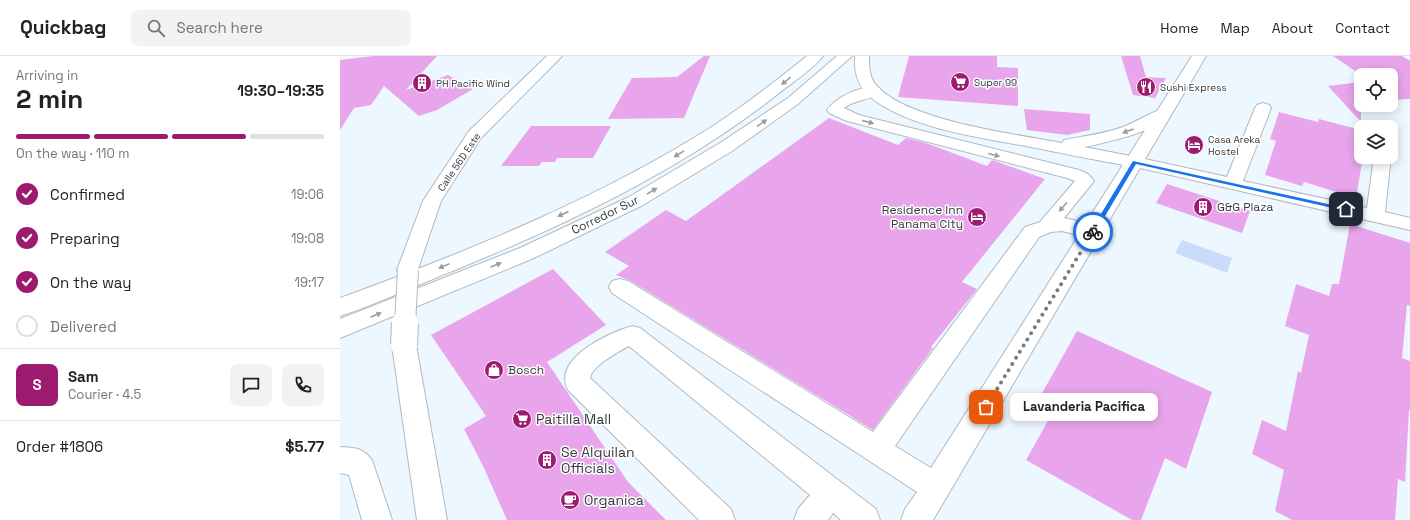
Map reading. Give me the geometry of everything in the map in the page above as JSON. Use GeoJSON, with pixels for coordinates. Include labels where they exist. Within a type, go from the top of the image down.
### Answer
{"type":"FeatureCollection","features":[{"type":"Feature","properties":{"kind":"main road","name":"Calle 56D Este"},"geometry":{"type":"LineString","coordinates":[[432,520],[404,345],[408,270],[432,201],[475,136],[555,56]]}},
{"type":"Feature","properties":{"kind":"main road","name":"Corredor Sur"},"geometry":{"type":"LineString","coordinates":[[340,307],[378,293],[513,237],[582,205],[667,161],[703,140],[774,91],[816,56]]}},
{"type":"Feature","properties":{"kind":"main road","name":"Corredor Sur"},"geometry":{"type":"LineString","coordinates":[[340,329],[527,252],[636,201],[750,131],[793,101],[845,56]]}},
{"type":"Feature","properties":{"kind":"main road"},"geometry":{"type":"LineString","coordinates":[[862,56],[863,76],[874,91],[893,104],[926,118],[1002,137],[1134,162],[1410,224]]}},
{"type":"Feature","properties":{"kind":"main road"},"geometry":{"type":"LineString","coordinates":[[916,520],[1199,56]]}},
{"type":"Feature","properties":{"kind":"main road"},"geometry":{"type":"LineString","coordinates":[[874,91],[846,100],[836,107],[835,110],[853,118],[955,146],[1073,174],[1082,178],[1085,181],[1048,225]]}},
{"type":"Feature","properties":{"kind":"main road"},"geometry":{"type":"LineString","coordinates":[[1233,184],[1263,108]]}},
{"type":"Feature","properties":{"kind":"main road"},"geometry":{"type":"LineString","coordinates":[[1051,146],[1086,142],[1117,135],[1143,126],[1163,114]]}},
{"type":"Feature","properties":{"kind":"main road"},"geometry":{"type":"LineString","coordinates":[[1375,216],[1382,164]]}},
{"type":"Feature","properties":{"kind":"main road"},"geometry":{"type":"LineString","coordinates":[[876,449],[1032,232],[1048,225],[1065,224],[1093,232]]}},
{"type":"Feature","properties":{"kind":"main road"},"geometry":{"type":"LineString","coordinates":[[620,287],[936,488]]}},
{"type":"Feature","properties":{"kind":"main road"},"geometry":{"type":"LineString","coordinates":[[720,520],[577,382],[577,374],[581,367],[613,342],[622,337],[632,335],[865,520]]}},
{"type":"Feature","properties":{"kind":"main road"},"geometry":{"type":"LineString","coordinates":[[340,460],[356,461],[362,469],[377,520]]}},
{"type":"Feature","properties":{"kind":"main road"},"geometry":{"type":"LineString","coordinates":[[809,520],[830,493]]}},
{"type":"Feature","properties":{"kind":"water"},"geometry":{"type":"Polygon","coordinates":[[[1182,240],[1232,258],[1227,273],[1175,253],[1182,240]]]}},
{"type":"Feature","properties":{"kind":"building","name":"PH Pacific Wind"},"geometry":{"type":"Polygon","coordinates":[[[374,56],[437,56],[406,90],[448,75],[473,89],[437,110],[419,116],[384,86],[371,105],[354,108],[340,130],[340,60],[374,56]]]}},
{"type":"Feature","properties":{"kind":"building"},"geometry":{"type":"Polygon","coordinates":[[[704,56],[710,56],[684,118],[608,119],[632,78],[677,77],[704,56]]]}},
{"type":"Feature","properties":{"kind":"building","name":"Super 99"},"geometry":{"type":"Polygon","coordinates":[[[909,56],[997,56],[997,67],[1018,68],[1018,106],[898,97],[909,56]]]}},
{"type":"Feature","properties":{"kind":"building","name":"Sushi Express"},"geometry":{"type":"Polygon","coordinates":[[[1121,56],[1140,56],[1146,77],[1166,78],[1155,98],[1133,95],[1121,56]]]}},
{"type":"Feature","properties":{"kind":"building"},"geometry":{"type":"Polygon","coordinates":[[[1333,56],[1402,56],[1410,61],[1410,99],[1398,100],[1398,68],[1354,68],[1354,70],[1333,56]]]}},
{"type":"Feature","properties":{"kind":"building"},"geometry":{"type":"Polygon","coordinates":[[[1354,83],[1354,112],[1361,112],[1361,120],[1359,120],[1328,86],[1354,83]]]}},
{"type":"Feature","properties":{"kind":"building"},"geometry":{"type":"Polygon","coordinates":[[[1024,109],[1090,114],[1090,130],[1067,135],[1027,130],[1024,109]]]}},
{"type":"Feature","properties":{"kind":"building"},"geometry":{"type":"Polygon","coordinates":[[[1279,112],[1318,122],[1319,119],[1354,128],[1354,164],[1362,164],[1356,198],[1304,182],[1302,186],[1265,175],[1276,141],[1270,139],[1279,112]]]}},
{"type":"Feature","properties":{"kind":"building"},"geometry":{"type":"Polygon","coordinates":[[[829,118],[898,145],[906,138],[926,143],[987,166],[992,160],[1045,179],[962,282],[977,289],[931,347],[933,348],[873,430],[629,280],[616,275],[629,266],[605,252],[666,210],[686,221],[829,118]]]}},
{"type":"Feature","properties":{"kind":"building"},"geometry":{"type":"Polygon","coordinates":[[[531,126],[611,126],[593,158],[557,158],[555,162],[542,162],[539,166],[501,166],[531,126]]]}},
{"type":"Feature","properties":{"kind":"building","name":"G&G Plaza"},"geometry":{"type":"Polygon","coordinates":[[[1167,184],[1250,211],[1242,233],[1156,203],[1167,184]]]}},
{"type":"Feature","properties":{"kind":"building"},"geometry":{"type":"Polygon","coordinates":[[[1350,224],[1410,243],[1410,306],[1407,305],[1402,358],[1410,361],[1410,410],[1405,482],[1398,479],[1395,520],[1292,520],[1275,511],[1284,470],[1252,454],[1262,420],[1286,431],[1298,371],[1301,373],[1309,335],[1285,326],[1296,284],[1329,296],[1332,284],[1339,284],[1350,224]]]}},
{"type":"Feature","properties":{"kind":"building"},"geometry":{"type":"Polygon","coordinates":[[[553,269],[606,325],[547,362],[628,482],[666,520],[507,520],[484,468],[464,429],[486,416],[431,335],[553,269]]]}},
{"type":"Feature","properties":{"kind":"building"},"geometry":{"type":"Polygon","coordinates":[[[1077,331],[1212,392],[1186,469],[1165,458],[1141,520],[1132,520],[1026,460],[1058,403],[1041,395],[1077,331]]]}},
{"type":"Feature","properties":{"kind":"way so far"},"geometry":{"type":"LineString","coordinates":[[986,407],[1093,232]]}},
{"type":"Feature","properties":{"kind":"place","name":"Super 99"},"geometry":{"type":"Point","coordinates":[960,82]}},
{"type":"Feature","properties":{"kind":"place","name":"PH Pacific Wind"},"geometry":{"type":"Point","coordinates":[422,83]}},
{"type":"Feature","properties":{"kind":"place","name":"Sushi Express"},"geometry":{"type":"Point","coordinates":[1146,87]}},
{"type":"Feature","properties":{"kind":"place","name":"Casa Areka Hostel"},"geometry":{"type":"Point","coordinates":[1194,145]}},
{"type":"Feature","properties":{"kind":"place","name":"G&G Plaza"},"geometry":{"type":"Point","coordinates":[1203,207]}},
{"type":"Feature","properties":{"kind":"place","name":"Residence Inn Panama City"},"geometry":{"type":"Point","coordinates":[977,217]}},
{"type":"Feature","properties":{"kind":"place","name":"Bosch"},"geometry":{"type":"Point","coordinates":[494,370]}},
{"type":"Feature","properties":{"kind":"place","name":"Lavanderia Pacifica"},"geometry":{"type":"Point","coordinates":[986,407]}},
{"type":"Feature","properties":{"kind":"place","name":"Paitilla Mall"},"geometry":{"type":"Point","coordinates":[522,419]}},
{"type":"Feature","properties":{"kind":"place","name":"Se Alquilan Officials"},"geometry":{"type":"Point","coordinates":[547,460]}},
{"type":"Feature","properties":{"kind":"place","name":"Organica"},"geometry":{"type":"Point","coordinates":[570,500]}},
{"type":"Feature","properties":{"kind":"route"},"geometry":{"type":"LineString","coordinates":[[1093,232],[1134,162],[1346,209]]}}]}
